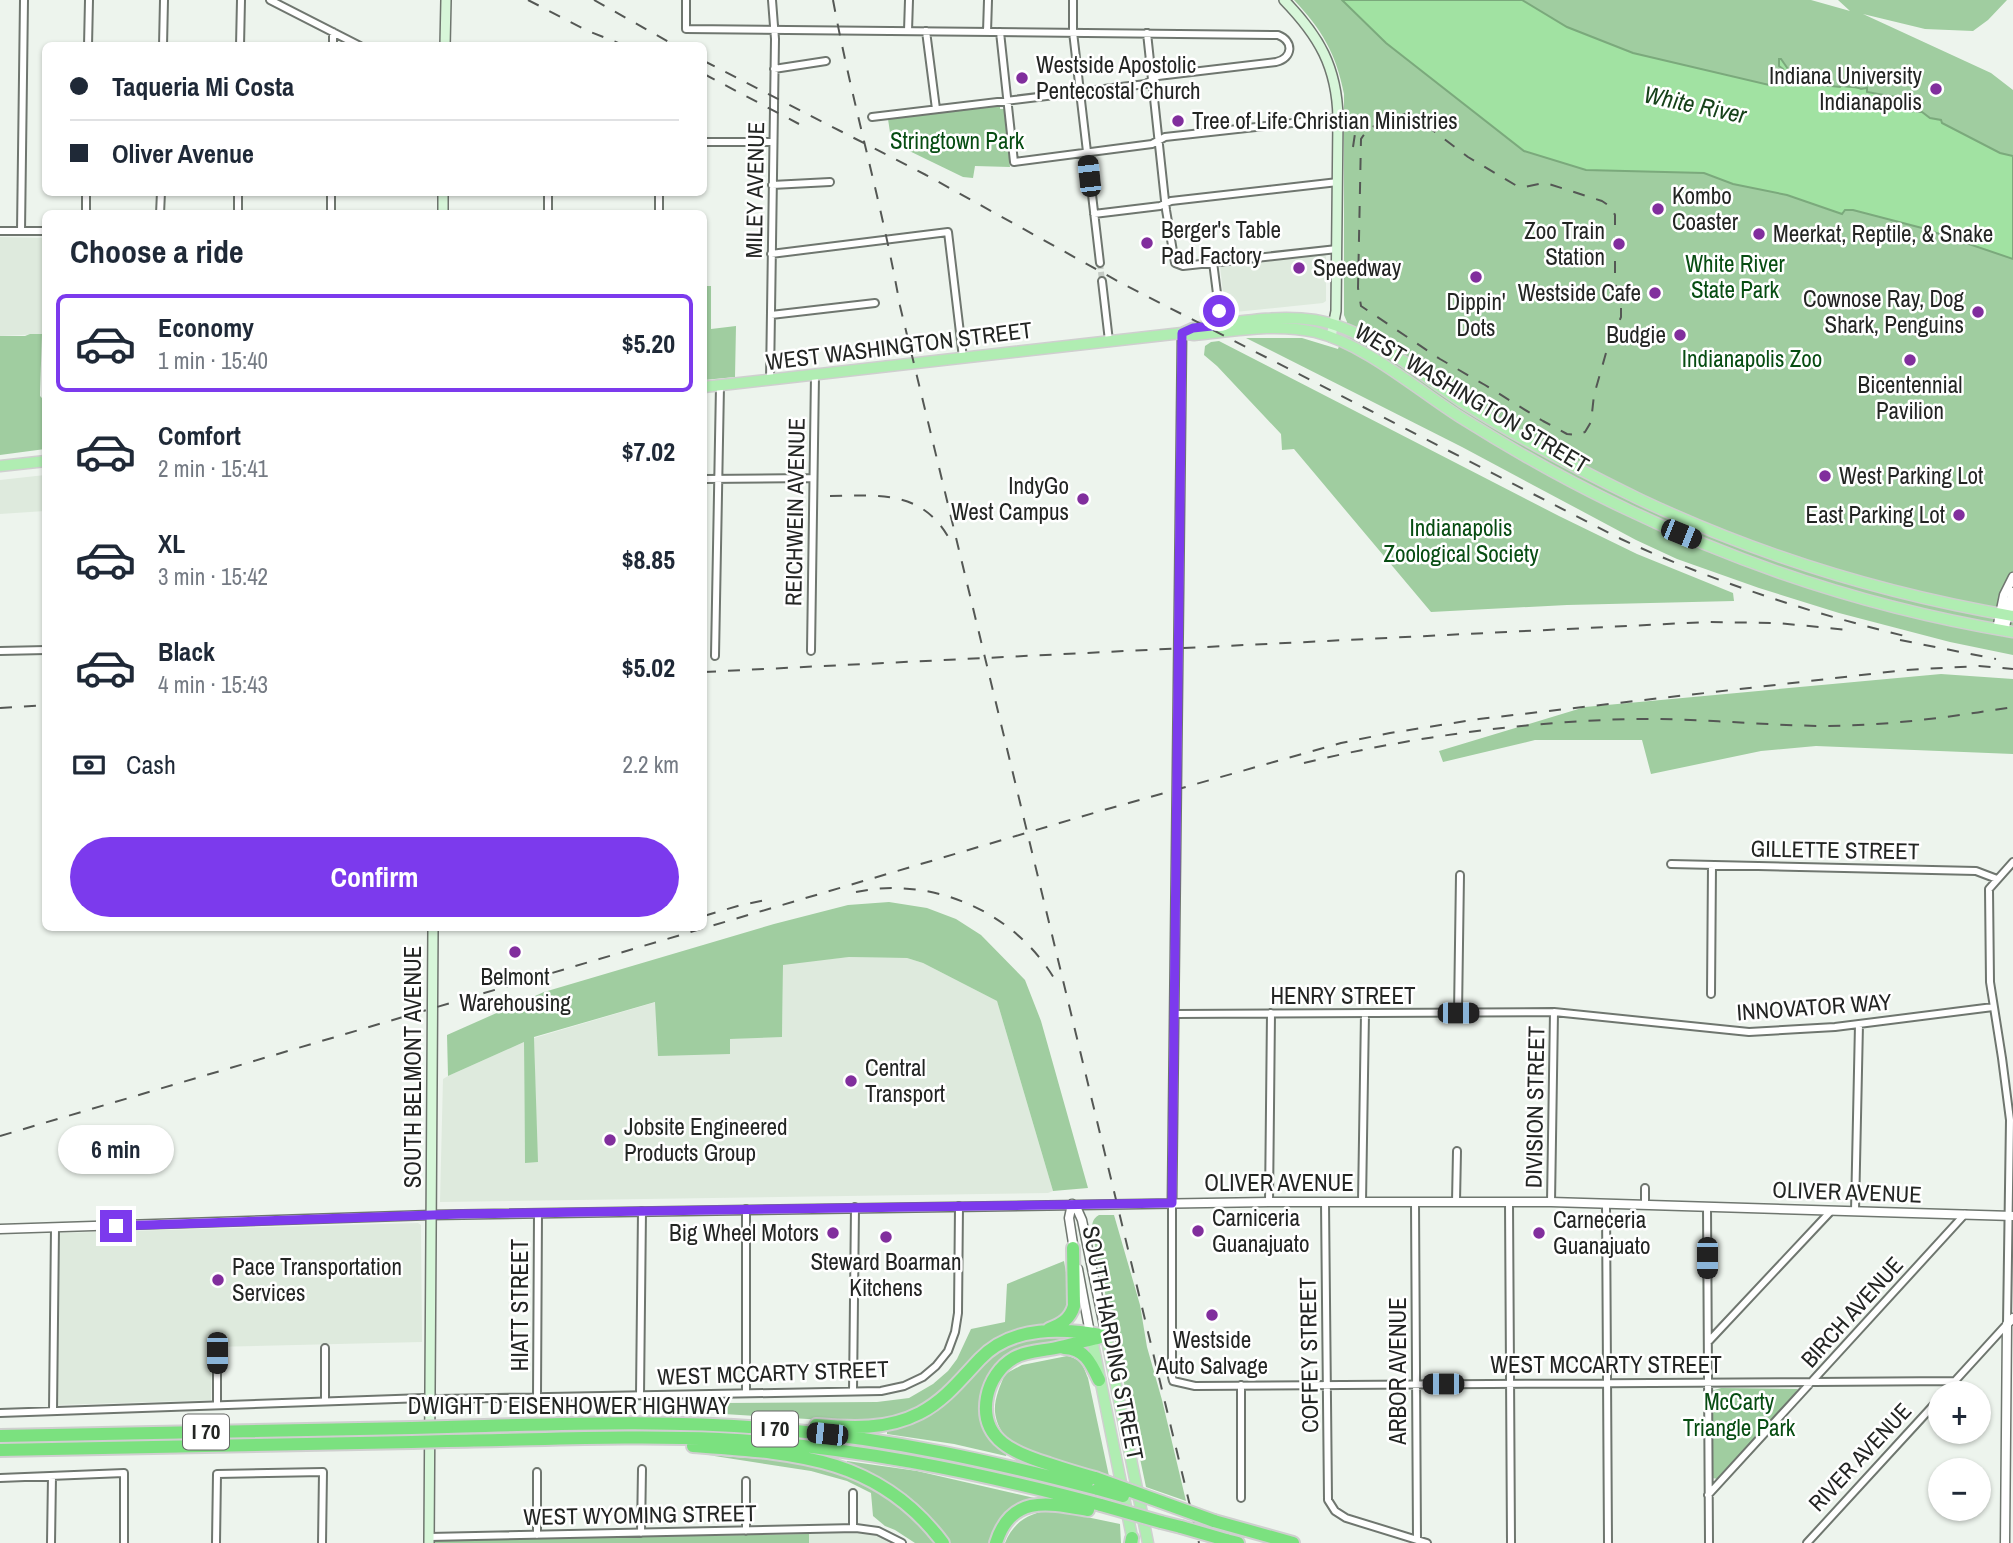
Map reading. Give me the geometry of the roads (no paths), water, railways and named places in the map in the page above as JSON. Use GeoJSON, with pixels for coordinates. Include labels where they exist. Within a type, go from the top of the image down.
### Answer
{"type":"FeatureCollection","features":[{"type":"Feature","properties":{"kind":"highway"},"geometry":{"type":"LineString","coordinates":[[686,1424],[750,1421],[850,1428],[891,1424],[915,1415],[938,1402],[992,1349],[1013,1338],[1044,1331],[1069,1318],[1075,1301],[1073,1248]]}},
{"type":"Feature","properties":{"kind":"highway"},"geometry":{"type":"LineString","coordinates":[[1044,1331],[1106,1336]]}},
{"type":"Feature","properties":{"kind":"highway"},"geometry":{"type":"LineString","coordinates":[[1091,1336],[1056,1348],[1023,1354],[1003,1367],[992,1381],[987,1396],[988,1419],[997,1438],[1013,1452],[1097,1484]]}},
{"type":"Feature","properties":{"kind":"highway"},"geometry":{"type":"LineString","coordinates":[[1056,1348],[1071,1348],[1082,1353],[1099,1380]]}},
{"type":"Feature","properties":{"kind":"highway","name":"DWIGHT D EISENHOWER HIGHWAY"},"geometry":{"type":"LineString","coordinates":[[0,1436],[610,1423],[788,1430],[890,1443],[1097,1484],[1293,1543]]}},
{"type":"Feature","properties":{"kind":"highway","name":"DWIGHT D EISENHOWER HIGHWAY"},"geometry":{"type":"LineString","coordinates":[[0,1450],[688,1438],[827,1448],[905,1460],[960,1470],[1101,1509]]}},
{"type":"Feature","properties":{"kind":"highway"},"geometry":{"type":"LineString","coordinates":[[538,1440],[722,1449],[828,1463],[859,1474],[892,1492],[920,1515],[943,1543]]}},
{"type":"Feature","properties":{"kind":"highway"},"geometry":{"type":"LineString","coordinates":[[996,1543],[1000,1531],[1010,1518],[1034,1504],[1053,1503],[1101,1509],[1232,1541]]}},
{"type":"Feature","properties":{"kind":"main road"},"geometry":{"type":"LineString","coordinates":[[445,42],[446,0]]}},
{"type":"Feature","properties":{"kind":"main road"},"geometry":{"type":"LineString","coordinates":[[1284,0],[1308,26],[1325,55],[1335,82],[1338,118],[1337,249],[1336,311],[1331,337]]}},
{"type":"Feature","properties":{"kind":"main road","name":"WEST WASHINGTON STREET"},"geometry":{"type":"LineString","coordinates":[[1182,333],[1193,328],[1291,318],[1334,325],[1360,335],[1465,403],[1560,458],[1687,520],[1741,542],[1851,579],[1915,596],[2007,615]]}},
{"type":"Feature","properties":{"kind":"main road","name":"WEST WASHINGTON STREET"},"geometry":{"type":"LineString","coordinates":[[707,387],[1182,333],[1194,335],[1284,328],[1307,330],[1360,349],[1458,415],[1529,458],[1587,490],[1681,534],[1745,560],[1843,592],[1913,611],[2005,630]]}},
{"type":"Feature","properties":{"kind":"main road"},"geometry":{"type":"LineString","coordinates":[[0,466],[42,461]]}},
{"type":"Feature","properties":{"kind":"main road","name":"SOUTH BELMONT AVENUE"},"geometry":{"type":"LineString","coordinates":[[429,1540],[433,931]]}},
{"type":"Feature","properties":{"kind":"main road","name":"SOUTH HARDING STREET"},"geometry":{"type":"LineString","coordinates":[[1091,1336],[1132,1541]]}},
{"type":"Feature","properties":{"kind":"main road","name":"SOUTH HARDING STREET"},"geometry":{"type":"LineString","coordinates":[[1106,1336],[1147,1543]]}},
{"type":"Feature","properties":{"kind":"street"},"geometry":{"type":"LineString","coordinates":[[21,231],[24,0]]}},
{"type":"Feature","properties":{"kind":"street"},"geometry":{"type":"LineString","coordinates":[[88,42],[89,0]]}},
{"type":"Feature","properties":{"kind":"street"},"geometry":{"type":"LineString","coordinates":[[163,42],[164,0]]}},
{"type":"Feature","properties":{"kind":"street"},"geometry":{"type":"LineString","coordinates":[[240,42],[241,0]]}},
{"type":"Feature","properties":{"kind":"street"},"geometry":{"type":"LineString","coordinates":[[270,0],[352,42]]}},
{"type":"Feature","properties":{"kind":"street"},"geometry":{"type":"LineString","coordinates":[[686,0],[686,29],[1280,35],[1287,40],[1290,48],[1281,61],[1158,76],[1146,84],[872,117]]}},
{"type":"Feature","properties":{"kind":"street","name":"MILEY AVENUE"},"geometry":{"type":"LineString","coordinates":[[769,380],[774,69],[772,0]]}},
{"type":"Feature","properties":{"kind":"street"},"geometry":{"type":"LineString","coordinates":[[908,31],[909,0]]}},
{"type":"Feature","properties":{"kind":"street"},"geometry":{"type":"LineString","coordinates":[[987,32],[988,0]]}},
{"type":"Feature","properties":{"kind":"street"},"geometry":{"type":"LineString","coordinates":[[1073,0],[1073,32],[1100,263]]}},
{"type":"Feature","properties":{"kind":"street"},"geometry":{"type":"LineString","coordinates":[[926,31],[936,109]]}},
{"type":"Feature","properties":{"kind":"street"},"geometry":{"type":"LineString","coordinates":[[333,32],[333,42]]}},
{"type":"Feature","properties":{"kind":"street"},"geometry":{"type":"LineString","coordinates":[[1000,32],[1014,162],[1153,144],[1165,137],[1338,118]]}},
{"type":"Feature","properties":{"kind":"street"},"geometry":{"type":"LineString","coordinates":[[1147,33],[1173,258],[1177,265],[1337,249]]}},
{"type":"Feature","properties":{"kind":"street"},"geometry":{"type":"LineString","coordinates":[[774,69],[826,61]]}},
{"type":"Feature","properties":{"kind":"street"},"geometry":{"type":"LineString","coordinates":[[707,142],[773,142]]}},
{"type":"Feature","properties":{"kind":"street"},"geometry":{"type":"LineString","coordinates":[[772,185],[830,182]]}},
{"type":"Feature","properties":{"kind":"street"},"geometry":{"type":"LineString","coordinates":[[1094,214],[1160,206],[1171,201],[1338,182]]}},
{"type":"Feature","properties":{"kind":"street"},"geometry":{"type":"LineString","coordinates":[[0,231],[42,232]]}},
{"type":"Feature","properties":{"kind":"street"},"geometry":{"type":"LineString","coordinates":[[771,254],[948,232],[963,358]]}},
{"type":"Feature","properties":{"kind":"street"},"geometry":{"type":"LineString","coordinates":[[1213,262],[1221,325]]}},
{"type":"Feature","properties":{"kind":"street"},"geometry":{"type":"LineString","coordinates":[[1102,281],[1109,341]]}},
{"type":"Feature","properties":{"kind":"street"},"geometry":{"type":"LineString","coordinates":[[771,315],[875,303]]}},
{"type":"Feature","properties":{"kind":"street"},"geometry":{"type":"LineString","coordinates":[[1172,1203],[1182,333]]}},
{"type":"Feature","properties":{"kind":"street","name":"REICHWEIN AVENUE"},"geometry":{"type":"LineString","coordinates":[[811,650],[815,375]]}},
{"type":"Feature","properties":{"kind":"street"},"geometry":{"type":"LineString","coordinates":[[715,656],[720,386]]}},
{"type":"Feature","properties":{"kind":"street"},"geometry":{"type":"LineString","coordinates":[[707,480],[813,478]]}},
{"type":"Feature","properties":{"kind":"street"},"geometry":{"type":"LineString","coordinates":[[2007,615],[2004,595],[2013,577]]}},
{"type":"Feature","properties":{"kind":"street"},"geometry":{"type":"LineString","coordinates":[[2005,630],[2013,592]]}},
{"type":"Feature","properties":{"kind":"street"},"geometry":{"type":"LineString","coordinates":[[0,651],[42,650]]}},
{"type":"Feature","properties":{"kind":"street"},"geometry":{"type":"LineString","coordinates":[[2004,1543],[2010,1321],[2010,1120],[2003,1058],[1993,1007],[1989,960],[1989,889],[2013,862]]}},
{"type":"Feature","properties":{"kind":"street","name":"GILLETTE STREET"},"geometry":{"type":"LineString","coordinates":[[1671,864],[1976,870],[1997,879]]}},
{"type":"Feature","properties":{"kind":"street"},"geometry":{"type":"LineString","coordinates":[[1711,994],[1712,865]]}},
{"type":"Feature","properties":{"kind":"street"},"geometry":{"type":"LineString","coordinates":[[1458,1013],[1460,875]]}},
{"type":"Feature","properties":{"kind":"street","name":"INNOVATOR WAY"},"geometry":{"type":"LineString","coordinates":[[1553,1012],[1749,1032],[1859,1024],[1993,1007]]}},
{"type":"Feature","properties":{"kind":"street","name":"HENRY STREET"},"geometry":{"type":"LineString","coordinates":[[1175,1014],[1553,1012]]}},
{"type":"Feature","properties":{"kind":"street","name":"DIVISION STREET"},"geometry":{"type":"LineString","coordinates":[[1551,1202],[1553,1012]]}},
{"type":"Feature","properties":{"kind":"street"},"geometry":{"type":"LineString","coordinates":[[1269,1202],[1271,1013]]}},
{"type":"Feature","properties":{"kind":"street"},"geometry":{"type":"LineString","coordinates":[[1362,1202],[1365,1013]]}},
{"type":"Feature","properties":{"kind":"street"},"geometry":{"type":"LineString","coordinates":[[1855,1211],[1859,1024]]}},
{"type":"Feature","properties":{"kind":"street"},"geometry":{"type":"LineString","coordinates":[[1456,1202],[1457,1151]]}},
{"type":"Feature","properties":{"kind":"street"},"geometry":{"type":"LineString","coordinates":[[1645,1188],[1645,1205]]}},
{"type":"Feature","properties":{"kind":"street","name":"OLIVER AVENUE"},"geometry":{"type":"LineString","coordinates":[[0,1229],[431,1215],[1269,1202],[1551,1202],[2010,1213]]}},
{"type":"Feature","properties":{"kind":"street","name":"COFFEY STREET"},"geometry":{"type":"LineString","coordinates":[[1325,1202],[1328,1493],[1331,1506],[1346,1518],[1417,1540]]}},
{"type":"Feature","properties":{"kind":"street","name":"ARBOR AVENUE"},"geometry":{"type":"LineString","coordinates":[[1415,1202],[1417,1540]]}},
{"type":"Feature","properties":{"kind":"street","name":"DIVISION STREET"},"geometry":{"type":"LineString","coordinates":[[1509,1202],[1511,1543]]}},
{"type":"Feature","properties":{"kind":"street","name":"WEST MCCARTY STREET"},"geometry":{"type":"LineString","coordinates":[[1172,1203],[1173,1381],[1195,1386],[1928,1381]]}},
{"type":"Feature","properties":{"kind":"street"},"geometry":{"type":"LineString","coordinates":[[1606,1204],[1608,1543]]}},
{"type":"Feature","properties":{"kind":"street","name":"SOUTH HARDING STREET"},"geometry":{"type":"LineString","coordinates":[[1091,1336],[1073,1248],[1069,1218],[1072,1205],[1078,1210],[1082,1220],[1106,1336]]}},
{"type":"Feature","properties":{"kind":"street","name":"WEST MCCARTY STREET"},"geometry":{"type":"LineString","coordinates":[[0,1413],[325,1401],[889,1390],[916,1381],[940,1362],[948,1351],[958,1316],[959,1206]]}},
{"type":"Feature","properties":{"kind":"street"},"geometry":{"type":"LineString","coordinates":[[853,1391],[855,1207]]}},
{"type":"Feature","properties":{"kind":"street"},"geometry":{"type":"LineString","coordinates":[[1707,1207],[1709,1543]]}},
{"type":"Feature","properties":{"kind":"street"},"geometry":{"type":"LineString","coordinates":[[746,1209],[746,1393]]}},
{"type":"Feature","properties":{"kind":"street"},"geometry":{"type":"LineString","coordinates":[[1708,1342],[1831,1210]]}},
{"type":"Feature","properties":{"kind":"street"},"geometry":{"type":"LineString","coordinates":[[640,1395],[642,1211]]}},
{"type":"Feature","properties":{"kind":"street","name":"HIATT STREET"},"geometry":{"type":"LineString","coordinates":[[537,1397],[538,1213]]}},
{"type":"Feature","properties":{"kind":"street","name":"BIRCH AVENUE"},"geometry":{"type":"LineString","coordinates":[[1708,1496],[1965,1214]]}},
{"type":"Feature","properties":{"kind":"street"},"geometry":{"type":"LineString","coordinates":[[53,1411],[55,1228]]}},
{"type":"Feature","properties":{"kind":"street","name":"RIVER AVENUE"},"geometry":{"type":"LineString","coordinates":[[1956,1381],[2010,1321]]}},
{"type":"Feature","properties":{"kind":"street"},"geometry":{"type":"LineString","coordinates":[[325,1401],[326,1348]]}},
{"type":"Feature","properties":{"kind":"street"},"geometry":{"type":"LineString","coordinates":[[217,1353],[217,1405]]}},
{"type":"Feature","properties":{"kind":"street"},"geometry":{"type":"LineString","coordinates":[[1241,1385],[1241,1498]]}},
{"type":"Feature","properties":{"kind":"street","name":"RIVER AVENUE"},"geometry":{"type":"LineString","coordinates":[[1807,1543],[1928,1410]]}},
{"type":"Feature","properties":{"kind":"street"},"geometry":{"type":"LineString","coordinates":[[641,1533],[642,1469]]}},
{"type":"Feature","properties":{"kind":"street"},"geometry":{"type":"LineString","coordinates":[[216,1543],[217,1474],[323,1472],[322,1543]]}},
{"type":"Feature","properties":{"kind":"street"},"geometry":{"type":"LineString","coordinates":[[537,1472],[537,1535]]}},
{"type":"Feature","properties":{"kind":"street"},"geometry":{"type":"LineString","coordinates":[[0,1478],[124,1473],[124,1543]]}},
{"type":"Feature","properties":{"kind":"street"},"geometry":{"type":"LineString","coordinates":[[51,1543],[52,1476]]}},
{"type":"Feature","properties":{"kind":"street"},"geometry":{"type":"LineString","coordinates":[[746,1481],[746,1531]]}},
{"type":"Feature","properties":{"kind":"street"},"geometry":{"type":"LineString","coordinates":[[853,1493],[853,1528]]}},
{"type":"Feature","properties":{"kind":"street","name":"WEST WYOMING STREET"},"geometry":{"type":"LineString","coordinates":[[429,1540],[864,1528],[878,1531],[902,1543]]}},
{"type":"Feature","properties":{"kind":"street"},"geometry":{"type":"LineString","coordinates":[[1417,1540],[1427,1543]]}},
{"type":"Feature","properties":{"kind":"water","name":"White River"},"geometry":{"type":"Polygon","coordinates":[[[1342,0],[1522,0],[1567,27],[1633,53],[1769,85],[1785,75],[1779,66],[1781,59],[1788,69],[1789,77],[1812,84],[1867,88],[1867,92],[1895,97],[1906,106],[1911,106],[1913,111],[1915,109],[1930,118],[1941,120],[1942,123],[2000,153],[2013,156],[2013,259],[1922,228],[1853,210],[1845,210],[1842,214],[1787,195],[1733,184],[1704,173],[1586,170],[1524,151],[1386,43],[1342,0]]]}},
{"type":"Feature","properties":{"kind":"tunnel"},"geometry":{"type":"LineString","coordinates":[[1100,263],[1102,281]]}},
{"type":"Feature","properties":{"kind":"railway"},"geometry":{"type":"LineString","coordinates":[[528,0],[616,42]]}},
{"type":"Feature","properties":{"kind":"railway"},"geometry":{"type":"LineString","coordinates":[[594,0],[669,42]]}},
{"type":"Feature","properties":{"kind":"railway"},"geometry":{"type":"LineString","coordinates":[[833,0],[900,306],[1199,1543]]}},
{"type":"Feature","properties":{"kind":"railway"},"geometry":{"type":"LineString","coordinates":[[707,63],[926,175],[1123,284],[1621,539],[1691,569],[1763,595],[1835,618],[1909,637]]}},
{"type":"Feature","properties":{"kind":"railway"},"geometry":{"type":"LineString","coordinates":[[707,76],[799,124]]}},
{"type":"Feature","properties":{"kind":"railway"},"geometry":{"type":"LineString","coordinates":[[1405,114],[1414,116],[1468,157],[1517,186],[1549,184],[1602,201],[1611,207],[1615,215],[1615,283],[1621,301],[1621,317],[1606,353],[1594,395],[1591,422],[1585,432],[1567,434],[1543,421],[1440,359],[1361,306],[1358,288],[1361,139],[1374,126],[1405,114]]}},
{"type":"Feature","properties":{"kind":"railway"},"geometry":{"type":"LineString","coordinates":[[1353,147],[1356,127],[1364,119]]}},
{"type":"Feature","properties":{"kind":"railway"},"geometry":{"type":"LineString","coordinates":[[830,496],[867,495],[900,499],[929,514],[941,526],[952,544]]}},
{"type":"Feature","properties":{"kind":"railway"},"geometry":{"type":"LineString","coordinates":[[707,672],[1707,622],[1778,623],[1848,630]]}},
{"type":"Feature","properties":{"kind":"railway"},"geometry":{"type":"LineString","coordinates":[[1900,640],[1996,659]]}},
{"type":"Feature","properties":{"kind":"railway"},"geometry":{"type":"LineString","coordinates":[[707,927],[1097,812],[1341,743],[1390,733],[1479,719],[1905,670],[1979,666],[2013,669]]}},
{"type":"Feature","properties":{"kind":"railway"},"geometry":{"type":"LineString","coordinates":[[0,708],[42,705]]}},
{"type":"Feature","properties":{"kind":"railway"},"geometry":{"type":"LineString","coordinates":[[1304,763],[1425,738],[1549,723],[1655,719],[1846,726],[1918,720],[2013,707]]}},
{"type":"Feature","properties":{"kind":"railway"},"geometry":{"type":"LineString","coordinates":[[856,892],[886,888],[916,890],[973,906],[1022,939],[1043,962],[1059,987]]}},
{"type":"Feature","properties":{"kind":"railway"},"geometry":{"type":"LineString","coordinates":[[707,915],[771,899]]}},
{"type":"Feature","properties":{"kind":"railway"},"geometry":{"type":"LineString","coordinates":[[0,1136],[694,931]]}},
{"type":"Feature","properties":{"kind":"place","name":"Westside Apostolic Pentecostal Church"},"geometry":{"type":"Point","coordinates":[1022,78]}},
{"type":"Feature","properties":{"kind":"place","name":"Indiana University Indianapolis"},"geometry":{"type":"Point","coordinates":[1936,89]}},
{"type":"Feature","properties":{"kind":"place","name":"Tree of Life Christian Ministries"},"geometry":{"type":"Point","coordinates":[1178,121]}},
{"type":"Feature","properties":{"kind":"place","name":"Kombo Coaster"},"geometry":{"type":"Point","coordinates":[1658,209]}},
{"type":"Feature","properties":{"kind":"place","name":"Meerkat, Reptile, & Snake"},"geometry":{"type":"Point","coordinates":[1759,234]}},
{"type":"Feature","properties":{"kind":"place","name":"Berger's Table Pad Factory"},"geometry":{"type":"Point","coordinates":[1147,243]}},
{"type":"Feature","properties":{"kind":"place","name":"Zoo Train Station"},"geometry":{"type":"Point","coordinates":[1619,244]}},
{"type":"Feature","properties":{"kind":"place","name":"Speedway"},"geometry":{"type":"Point","coordinates":[1299,268]}},
{"type":"Feature","properties":{"kind":"place","name":"Dippin' Dots"},"geometry":{"type":"Point","coordinates":[1476,277]}},
{"type":"Feature","properties":{"kind":"place","name":"Westside Cafe"},"geometry":{"type":"Point","coordinates":[1655,293]}},
{"type":"Feature","properties":{"kind":"place","name":"Cownose Ray, Dog Shark, Penguins"},"geometry":{"type":"Point","coordinates":[1978,312]}},
{"type":"Feature","properties":{"kind":"place","name":"Budgie"},"geometry":{"type":"Point","coordinates":[1680,335]}},
{"type":"Feature","properties":{"kind":"place","name":"Bicentennial Pavilion"},"geometry":{"type":"Point","coordinates":[1910,360]}},
{"type":"Feature","properties":{"kind":"place","name":"West Parking Lot"},"geometry":{"type":"Point","coordinates":[1825,476]}},
{"type":"Feature","properties":{"kind":"place","name":"IndyGo West Campus"},"geometry":{"type":"Point","coordinates":[1083,499]}},
{"type":"Feature","properties":{"kind":"place","name":"East Parking Lot"},"geometry":{"type":"Point","coordinates":[1959,515]}},
{"type":"Feature","properties":{"kind":"place","name":"Belmont Warehousing"},"geometry":{"type":"Point","coordinates":[515,952]}},
{"type":"Feature","properties":{"kind":"place","name":"Central Transport"},"geometry":{"type":"Point","coordinates":[851,1081]}},
{"type":"Feature","properties":{"kind":"place","name":"Jobsite Engineered Products Group"},"geometry":{"type":"Point","coordinates":[610,1140]}},
{"type":"Feature","properties":{"kind":"place","name":"Carniceria Guanajuato"},"geometry":{"type":"Point","coordinates":[1198,1231]}},
{"type":"Feature","properties":{"kind":"place","name":"Big Wheel Motors"},"geometry":{"type":"Point","coordinates":[833,1233]}},
{"type":"Feature","properties":{"kind":"place","name":"Carneceria Guanajuato"},"geometry":{"type":"Point","coordinates":[1539,1233]}},
{"type":"Feature","properties":{"kind":"place","name":"Steward Boarman Kitchens"},"geometry":{"type":"Point","coordinates":[886,1237]}},
{"type":"Feature","properties":{"kind":"place","name":"Pace Transportation Services"},"geometry":{"type":"Point","coordinates":[218,1280]}},
{"type":"Feature","properties":{"kind":"place","name":"Westside Auto Salvage"},"geometry":{"type":"Point","coordinates":[1212,1315]}},
{"type":"Feature","properties":{"kind":"park label","name":"Stringtown Park"},"geometry":{"type":"Point","coordinates":[957,141]}},
{"type":"Feature","properties":{"kind":"park label","name":"White River State Park"},"geometry":{"type":"Point","coordinates":[1735,277]}},
{"type":"Feature","properties":{"kind":"park label","name":"Indianapolis Zoo"},"geometry":{"type":"Point","coordinates":[1752,359]}},
{"type":"Feature","properties":{"kind":"park label","name":"Indianapolis Zoological Society"},"geometry":{"type":"Point","coordinates":[1461,541]}},
{"type":"Feature","properties":{"kind":"park label","name":"McCarty Triangle Park"},"geometry":{"type":"Point","coordinates":[1739,1415]}}]}
